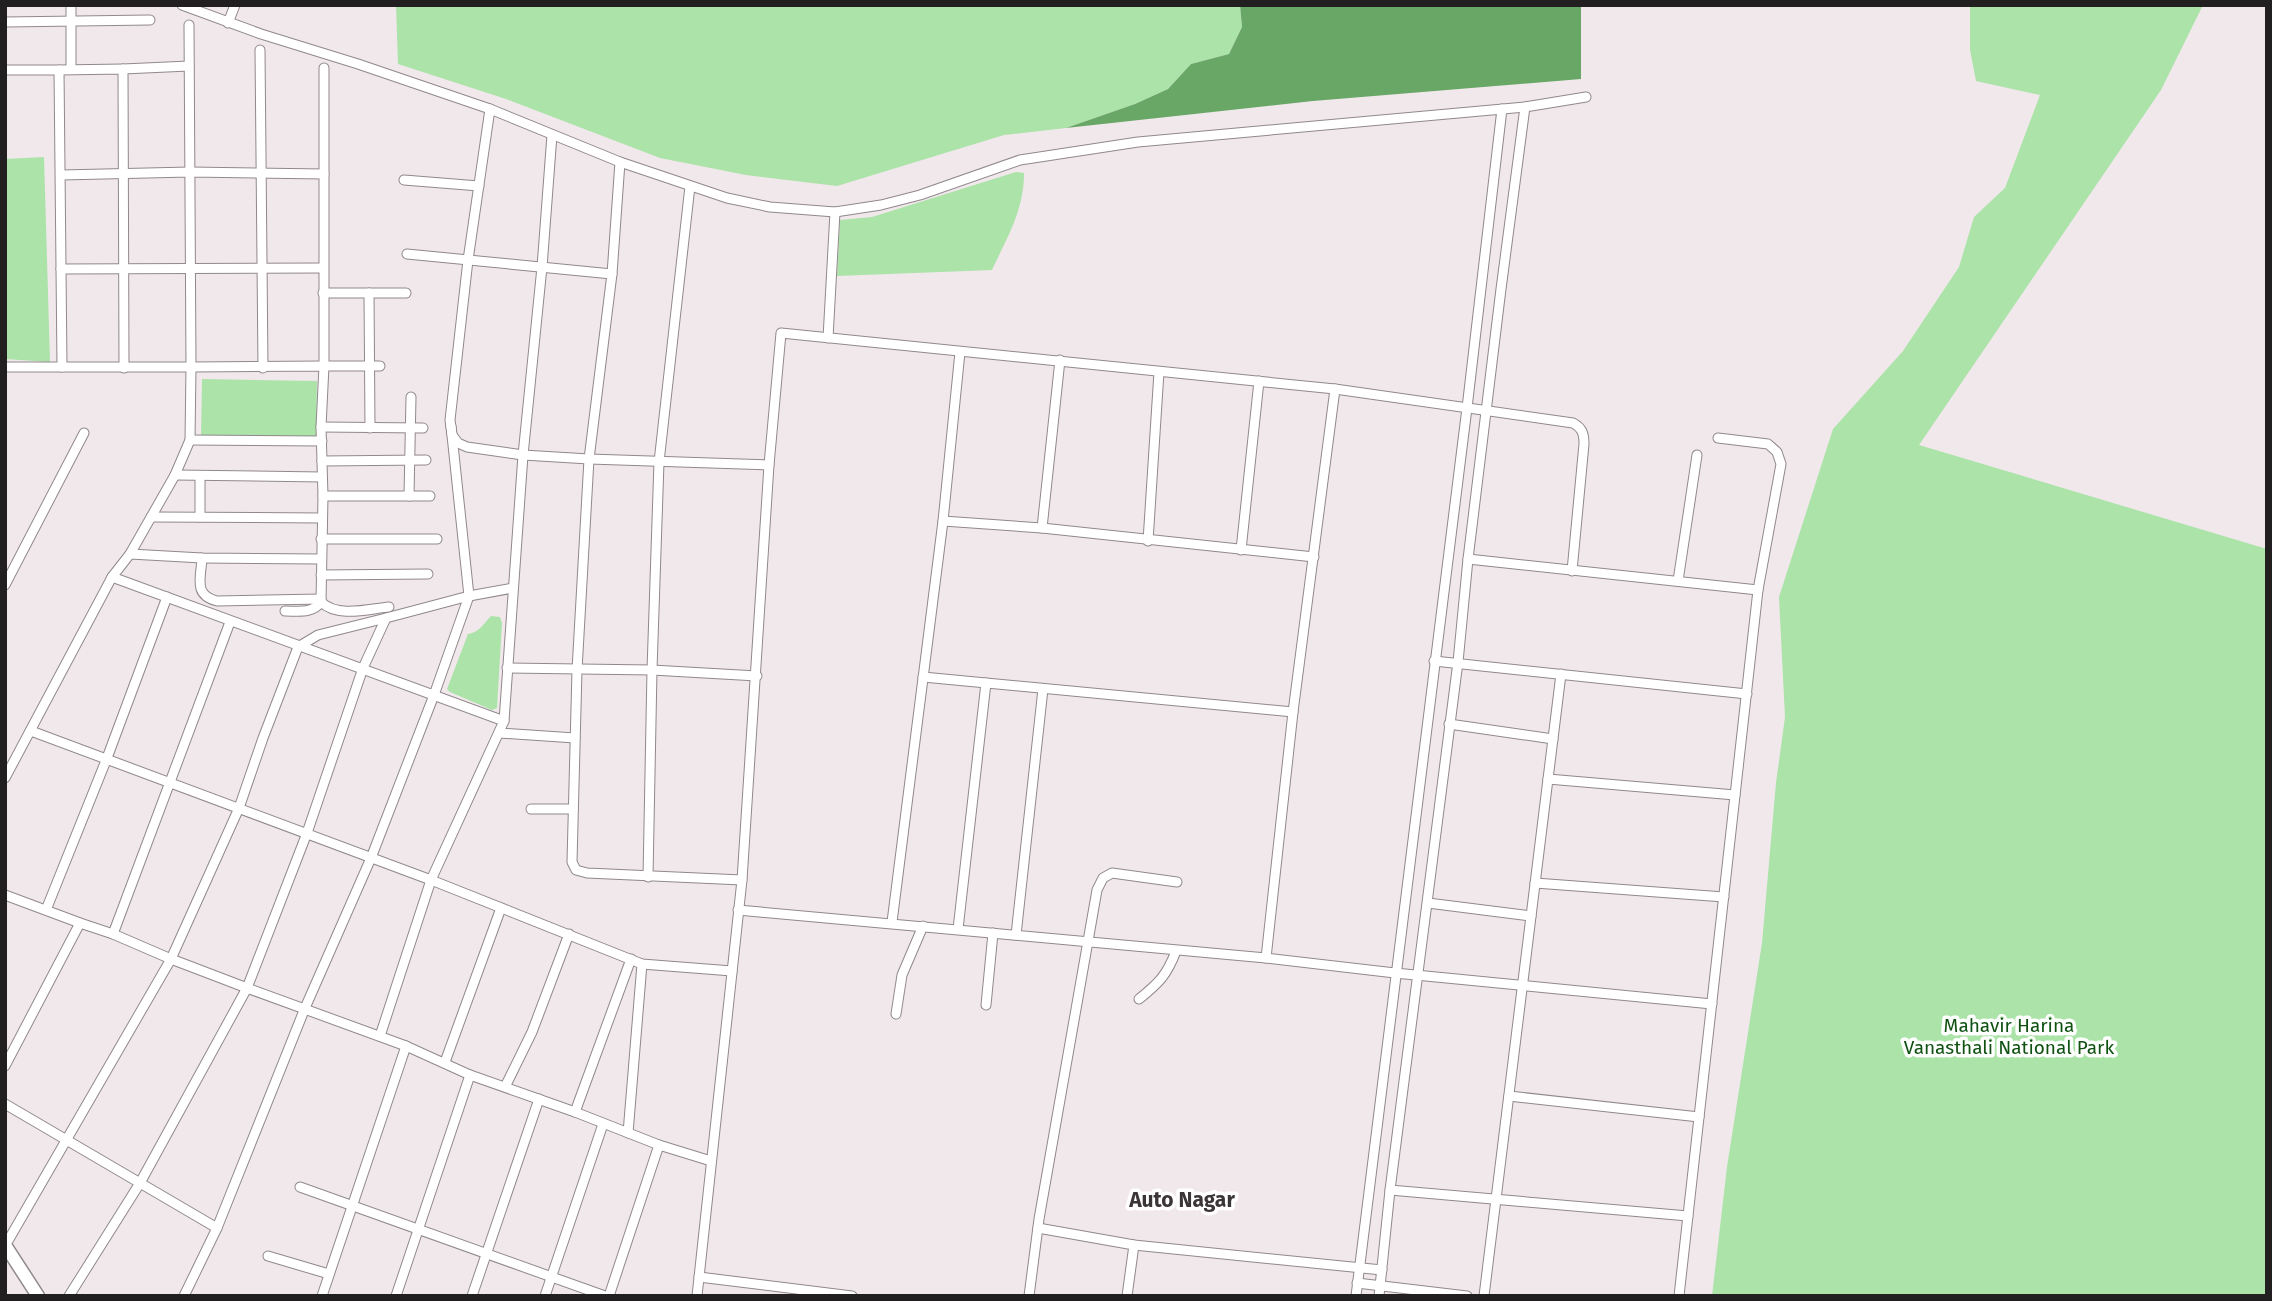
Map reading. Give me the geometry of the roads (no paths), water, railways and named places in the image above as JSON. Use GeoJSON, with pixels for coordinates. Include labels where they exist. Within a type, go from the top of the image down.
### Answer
{"type":"FeatureCollection","features":[{"type":"Feature","properties":{"kind":"street"},"geometry":{"type":"LineString","coordinates":[[71,5],[71,69]]}},
{"type":"Feature","properties":{"kind":"street"},"geometry":{"type":"LineString","coordinates":[[183,5],[228,23],[490,109],[620,162],[726,198],[770,207],[835,212],[900,201],[1020,160],[1138,142],[1525,107],[1586,97]]}},
{"type":"Feature","properties":{"kind":"street"},"geometry":{"type":"LineString","coordinates":[[228,23],[235,5]]}},
{"type":"Feature","properties":{"kind":"street"},"geometry":{"type":"LineString","coordinates":[[5,22],[150,20]]}},
{"type":"Feature","properties":{"kind":"street"},"geometry":{"type":"LineString","coordinates":[[5,778],[112,577],[130,554],[175,475],[190,440],[192,267],[189,25]]}},
{"type":"Feature","properties":{"kind":"street"},"geometry":{"type":"LineString","coordinates":[[260,50],[263,368]]}},
{"type":"Feature","properties":{"kind":"street"},"geometry":{"type":"LineString","coordinates":[[5,70],[189,66]]}},
{"type":"Feature","properties":{"kind":"street"},"geometry":{"type":"LineString","coordinates":[[285,611],[306,612],[317,608],[321,601],[324,68]]}},
{"type":"Feature","properties":{"kind":"street"},"geometry":{"type":"LineString","coordinates":[[123,69],[124,368]]}},
{"type":"Feature","properties":{"kind":"street"},"geometry":{"type":"LineString","coordinates":[[59,70],[62,367]]}},
{"type":"Feature","properties":{"kind":"street"},"geometry":{"type":"LineString","coordinates":[[1380,1291],[1390,1190],[1428,903],[1525,107]]}},
{"type":"Feature","properties":{"kind":"street"},"geometry":{"type":"LineString","coordinates":[[184,1296],[217,1228],[305,1008],[371,858],[469,596],[451,426],[468,260],[490,109]]}},
{"type":"Feature","properties":{"kind":"street"},"geometry":{"type":"LineString","coordinates":[[1356,1296],[1502,109]]}},
{"type":"Feature","properties":{"kind":"street"},"geometry":{"type":"LineString","coordinates":[[380,1036],[431,880],[504,721],[523,455],[552,135]]}},
{"type":"Feature","properties":{"kind":"street"},"geometry":{"type":"LineString","coordinates":[[620,162],[612,274],[589,459],[577,670],[572,862],[576,870],[587,873],[742,880]]}},
{"type":"Feature","properties":{"kind":"street"},"geometry":{"type":"LineString","coordinates":[[61,175],[190,172],[324,174]]}},
{"type":"Feature","properties":{"kind":"street"},"geometry":{"type":"LineString","coordinates":[[404,180],[479,186]]}},
{"type":"Feature","properties":{"kind":"street"},"geometry":{"type":"LineString","coordinates":[[648,877],[659,462],[690,186]]}},
{"type":"Feature","properties":{"kind":"street"},"geometry":{"type":"LineString","coordinates":[[828,338],[835,212]]}},
{"type":"Feature","properties":{"kind":"street"},"geometry":{"type":"LineString","coordinates":[[407,254],[612,274]]}},
{"type":"Feature","properties":{"kind":"street"},"geometry":{"type":"LineString","coordinates":[[61,269],[323,268]]}},
{"type":"Feature","properties":{"kind":"street"},"geometry":{"type":"LineString","coordinates":[[323,293],[406,293]]}},
{"type":"Feature","properties":{"kind":"street"},"geometry":{"type":"LineString","coordinates":[[369,293],[375,366],[370,428]]}},
{"type":"Feature","properties":{"kind":"street"},"geometry":{"type":"LineString","coordinates":[[697,1296],[742,880],[769,466],[781,333],[1335,389],[1573,422],[1581,427],[1584,444],[1572,571]]}},
{"type":"Feature","properties":{"kind":"street"},"geometry":{"type":"LineString","coordinates":[[892,922],[943,521],[960,352]]}},
{"type":"Feature","properties":{"kind":"street"},"geometry":{"type":"LineString","coordinates":[[1042,528],[1060,360]]}},
{"type":"Feature","properties":{"kind":"street"},"geometry":{"type":"LineString","coordinates":[[5,367],[375,366]]}},
{"type":"Feature","properties":{"kind":"street"},"geometry":{"type":"LineString","coordinates":[[1148,541],[1159,372]]}},
{"type":"Feature","properties":{"kind":"street"},"geometry":{"type":"LineString","coordinates":[[1241,550],[1259,381]]}},
{"type":"Feature","properties":{"kind":"street"},"geometry":{"type":"LineString","coordinates":[[1266,958],[1293,712],[1335,389]]}},
{"type":"Feature","properties":{"kind":"street"},"geometry":{"type":"LineString","coordinates":[[409,496],[411,397]]}},
{"type":"Feature","properties":{"kind":"street"},"geometry":{"type":"LineString","coordinates":[[451,426],[452,435],[458,443],[467,447],[523,455],[769,466]]}},
{"type":"Feature","properties":{"kind":"street"},"geometry":{"type":"LineString","coordinates":[[321,428],[424,428]]}},
{"type":"Feature","properties":{"kind":"street"},"geometry":{"type":"LineString","coordinates":[[5,585],[84,433]]}},
{"type":"Feature","properties":{"kind":"street"},"geometry":{"type":"LineString","coordinates":[[1679,1296],[1758,590],[1781,464],[1777,452],[1768,444],[1718,438]]}},
{"type":"Feature","properties":{"kind":"street"},"geometry":{"type":"LineString","coordinates":[[190,440],[322,441]]}},
{"type":"Feature","properties":{"kind":"street"},"geometry":{"type":"LineString","coordinates":[[1678,581],[1697,455]]}},
{"type":"Feature","properties":{"kind":"street"},"geometry":{"type":"LineString","coordinates":[[322,461],[426,460]]}},
{"type":"Feature","properties":{"kind":"street"},"geometry":{"type":"LineString","coordinates":[[175,475],[322,477]]}},
{"type":"Feature","properties":{"kind":"street"},"geometry":{"type":"LineString","coordinates":[[200,476],[200,517]]}},
{"type":"Feature","properties":{"kind":"street"},"geometry":{"type":"LineString","coordinates":[[323,496],[430,496]]}},
{"type":"Feature","properties":{"kind":"street"},"geometry":{"type":"LineString","coordinates":[[151,517],[322,518]]}},
{"type":"Feature","properties":{"kind":"street"},"geometry":{"type":"LineString","coordinates":[[943,521],[1042,528],[1314,557]]}},
{"type":"Feature","properties":{"kind":"street"},"geometry":{"type":"LineString","coordinates":[[321,539],[437,539]]}},
{"type":"Feature","properties":{"kind":"street"},"geometry":{"type":"LineString","coordinates":[[130,554],[202,558],[321,559]]}},
{"type":"Feature","properties":{"kind":"street"},"geometry":{"type":"LineString","coordinates":[[202,558],[203,596],[217,601],[321,601],[328,608],[346,611],[389,607]]}},
{"type":"Feature","properties":{"kind":"street"},"geometry":{"type":"LineString","coordinates":[[1468,559],[1758,590]]}},
{"type":"Feature","properties":{"kind":"street"},"geometry":{"type":"LineString","coordinates":[[321,575],[428,574]]}},
{"type":"Feature","properties":{"kind":"street"},"geometry":{"type":"LineString","coordinates":[[112,577],[504,721]]}},
{"type":"Feature","properties":{"kind":"street"},"geometry":{"type":"LineString","coordinates":[[38,1296],[5,1245],[171,959],[239,808],[298,647],[318,635],[469,596],[513,588]]}},
{"type":"Feature","properties":{"kind":"street"},"geometry":{"type":"LineString","coordinates":[[46,909],[107,758],[167,597]]}},
{"type":"Feature","properties":{"kind":"street"},"geometry":{"type":"LineString","coordinates":[[69,1296],[140,1183],[247,988],[307,833],[363,668],[386,618]]}},
{"type":"Feature","properties":{"kind":"street"},"geometry":{"type":"LineString","coordinates":[[113,934],[230,622]]}},
{"type":"Feature","properties":{"kind":"street"},"geometry":{"type":"LineString","coordinates":[[1434,661],[1746,694]]}},
{"type":"Feature","properties":{"kind":"street"},"geometry":{"type":"LineString","coordinates":[[507,668],[652,670],[757,676]]}},
{"type":"Feature","properties":{"kind":"street"},"geometry":{"type":"LineString","coordinates":[[1484,1296],[1561,674]]}},
{"type":"Feature","properties":{"kind":"street"},"geometry":{"type":"LineString","coordinates":[[923,677],[1293,712]]}},
{"type":"Feature","properties":{"kind":"street"},"geometry":{"type":"LineString","coordinates":[[958,929],[986,683]]}},
{"type":"Feature","properties":{"kind":"street"},"geometry":{"type":"LineString","coordinates":[[1016,935],[1043,688]]}},
{"type":"Feature","properties":{"kind":"street"},"geometry":{"type":"LineString","coordinates":[[1449,724],[1553,739]]}},
{"type":"Feature","properties":{"kind":"street"},"geometry":{"type":"LineString","coordinates":[[31,731],[431,880],[642,964],[732,971]]}},
{"type":"Feature","properties":{"kind":"street"},"geometry":{"type":"LineString","coordinates":[[499,733],[575,738]]}},
{"type":"Feature","properties":{"kind":"street"},"geometry":{"type":"LineString","coordinates":[[1548,779],[1735,795]]}},
{"type":"Feature","properties":{"kind":"street"},"geometry":{"type":"LineString","coordinates":[[531,809],[573,809]]}},
{"type":"Feature","properties":{"kind":"street"},"geometry":{"type":"LineString","coordinates":[[1029,1296],[1038,1228],[1097,890],[1103,878],[1112,873],[1177,882]]}},
{"type":"Feature","properties":{"kind":"street"},"geometry":{"type":"LineString","coordinates":[[1535,883],[1724,897]]}},
{"type":"Feature","properties":{"kind":"street"},"geometry":{"type":"LineString","coordinates":[[5,895],[407,1046],[470,1075],[659,1145],[711,1161]]}},
{"type":"Feature","properties":{"kind":"street"},"geometry":{"type":"LineString","coordinates":[[1428,903],[1531,916]]}},
{"type":"Feature","properties":{"kind":"street"},"geometry":{"type":"LineString","coordinates":[[445,1062],[501,908]]}},
{"type":"Feature","properties":{"kind":"street"},"geometry":{"type":"LineString","coordinates":[[738,909],[1266,958],[1712,1004]]}},
{"type":"Feature","properties":{"kind":"street"},"geometry":{"type":"LineString","coordinates":[[5,1066],[80,923]]}},
{"type":"Feature","properties":{"kind":"street"},"geometry":{"type":"LineString","coordinates":[[896,1014],[902,975],[923,926]]}},
{"type":"Feature","properties":{"kind":"street"},"geometry":{"type":"LineString","coordinates":[[986,1004],[993,933]]}},
{"type":"Feature","properties":{"kind":"street"},"geometry":{"type":"LineString","coordinates":[[505,1087],[532,1032],[569,934]]}},
{"type":"Feature","properties":{"kind":"street"},"geometry":{"type":"LineString","coordinates":[[1139,999],[1161,981],[1169,970],[1176,951]]}},
{"type":"Feature","properties":{"kind":"street"},"geometry":{"type":"LineString","coordinates":[[575,1112],[631,959]]}},
{"type":"Feature","properties":{"kind":"street"},"geometry":{"type":"LineString","coordinates":[[628,1133],[642,964]]}},
{"type":"Feature","properties":{"kind":"street"},"geometry":{"type":"LineString","coordinates":[[322,1296],[407,1046]]}},
{"type":"Feature","properties":{"kind":"street"},"geometry":{"type":"LineString","coordinates":[[396,1296],[470,1075]]}},
{"type":"Feature","properties":{"kind":"street"},"geometry":{"type":"LineString","coordinates":[[1509,1096],[1699,1117]]}},
{"type":"Feature","properties":{"kind":"street"},"geometry":{"type":"LineString","coordinates":[[472,1296],[539,1099]]}},
{"type":"Feature","properties":{"kind":"street"},"geometry":{"type":"LineString","coordinates":[[5,1104],[217,1228]]}},
{"type":"Feature","properties":{"kind":"street"},"geometry":{"type":"LineString","coordinates":[[545,1296],[603,1124]]}},
{"type":"Feature","properties":{"kind":"street"},"geometry":{"type":"LineString","coordinates":[[300,1187],[607,1296],[659,1145]]}},
{"type":"Feature","properties":{"kind":"street"},"geometry":{"type":"LineString","coordinates":[[1390,1190],[1688,1216]]}},
{"type":"Feature","properties":{"kind":"street"},"geometry":{"type":"LineString","coordinates":[[1038,1228],[1134,1244],[1382,1270]]}},
{"type":"Feature","properties":{"kind":"street"},"geometry":{"type":"LineString","coordinates":[[1127,1296],[1134,1244]]}},
{"type":"Feature","properties":{"kind":"street"},"geometry":{"type":"LineString","coordinates":[[268,1256],[329,1274]]}},
{"type":"Feature","properties":{"kind":"street"},"geometry":{"type":"LineString","coordinates":[[699,1277],[852,1296]]}},
{"type":"Feature","properties":{"kind":"street"},"geometry":{"type":"LineString","coordinates":[[1357,1283],[1380,1291],[1467,1296]]}},
{"type":"Feature","properties":{"kind":"district","name":"Auto Nagar"},"geometry":{"type":"Point","coordinates":[1182,1200]}},
{"type":"Feature","properties":{"kind":"park label","name":"Mahavir Harina Vanasthali National Park"},"geometry":{"type":"Point","coordinates":[2009,1036]}}]}
